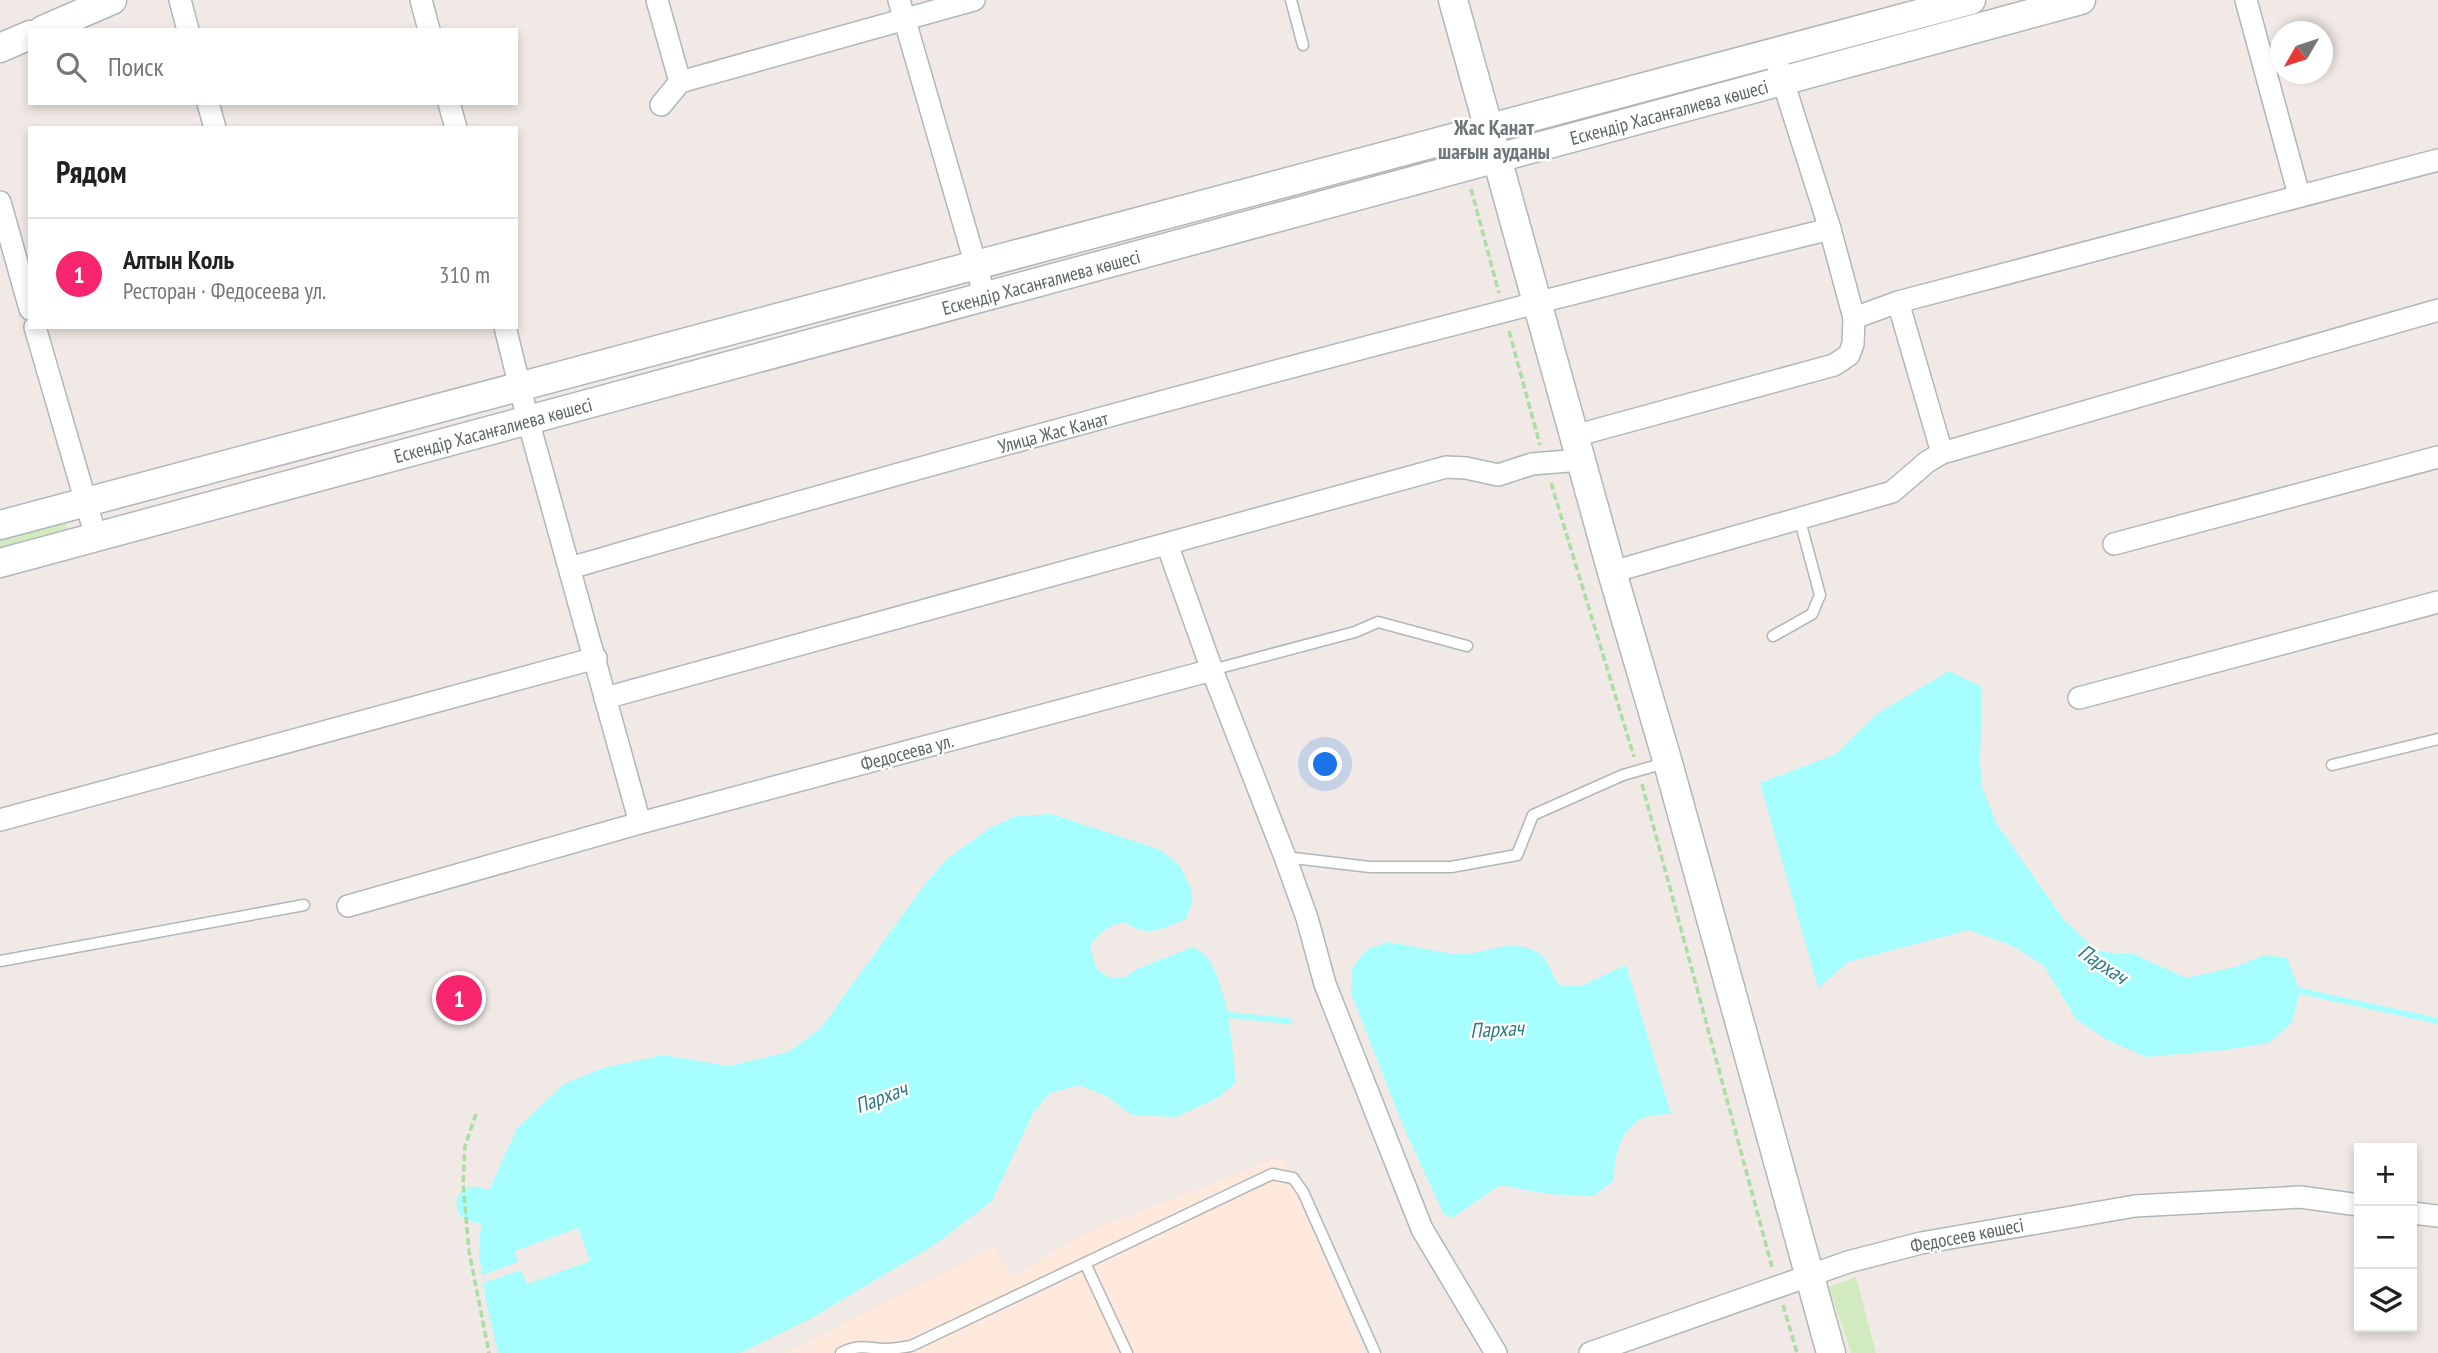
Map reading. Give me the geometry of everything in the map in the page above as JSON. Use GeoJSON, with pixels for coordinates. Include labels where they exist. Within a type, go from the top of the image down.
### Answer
{"type":"FeatureCollection","features":[{"type":"Feature","properties":{"kind":"street"},"geometry":{"type":"LineString","coordinates":[[48,28],[112,0]]}},
{"type":"Feature","properties":{"kind":"street"},"geometry":{"type":"LineString","coordinates":[[180,0],[187,28]]}},
{"type":"Feature","properties":{"kind":"street"},"geometry":{"type":"LineString","coordinates":[[421,0],[428,28]]}},
{"type":"Feature","properties":{"kind":"street"},"geometry":{"type":"LineString","coordinates":[[657,0],[680,82]]}},
{"type":"Feature","properties":{"kind":"street"},"geometry":{"type":"LineString","coordinates":[[661,105],[680,82],[902,10],[974,0]]}},
{"type":"Feature","properties":{"kind":"street"},"geometry":{"type":"LineString","coordinates":[[1453,0],[1831,1353]]}},
{"type":"Feature","properties":{"kind":"street","name":"Ескендір Хасанғалиева көшесі"},"geometry":{"type":"LineString","coordinates":[[0,525],[1972,0]]}},
{"type":"Feature","properties":{"kind":"street","name":"Ескендір Хасанғалиева көшесі"},"geometry":{"type":"LineString","coordinates":[[0,563],[2081,0]]}},
{"type":"Feature","properties":{"kind":"street"},"geometry":{"type":"LineString","coordinates":[[2246,0],[2300,195]]}},
{"type":"Feature","properties":{"kind":"street"},"geometry":{"type":"LineString","coordinates":[[902,10],[985,297]]}},
{"type":"Feature","properties":{"kind":"street"},"geometry":{"type":"LineString","coordinates":[[0,48],[28,37]]}},
{"type":"Feature","properties":{"kind":"street"},"geometry":{"type":"LineString","coordinates":[[605,698],[1446,467],[1498,475],[1834,365],[1849,355],[1853,344],[1854,318],[1830,229],[1774,53]]}},
{"type":"Feature","properties":{"kind":"street"},"geometry":{"type":"LineString","coordinates":[[209,105],[214,126]]}},
{"type":"Feature","properties":{"kind":"street"},"geometry":{"type":"LineString","coordinates":[[450,105],[455,126]]}},
{"type":"Feature","properties":{"kind":"street"},"geometry":{"type":"LineString","coordinates":[[1854,318],[1898,302],[2438,160]]}},
{"type":"Feature","properties":{"kind":"street"},"geometry":{"type":"LineString","coordinates":[[0,202],[28,302]]}},
{"type":"Feature","properties":{"kind":"street","name":"Улица Жас Канат"},"geometry":{"type":"LineString","coordinates":[[570,568],[1031,437],[1536,302],[1830,229]]}},
{"type":"Feature","properties":{"kind":"street"},"geometry":{"type":"LineString","coordinates":[[1898,302],[1942,453]]}},
{"type":"Feature","properties":{"kind":"street"},"geometry":{"type":"LineString","coordinates":[[1612,572],[1892,492],[1927,461],[1942,453],[2438,310]]}},
{"type":"Feature","properties":{"kind":"street"},"geometry":{"type":"LineString","coordinates":[[36,329],[96,537]]}},
{"type":"Feature","properties":{"kind":"street"},"geometry":{"type":"LineString","coordinates":[[506,329],[528,420],[640,823]]}},
{"type":"Feature","properties":{"kind":"street"},"geometry":{"type":"LineString","coordinates":[[2114,544],[2438,457]]}},
{"type":"Feature","properties":{"kind":"street"},"geometry":{"type":"LineString","coordinates":[[1167,544],[1307,918],[1325,984],[1410,1200],[1422,1229],[1496,1353]]}},
{"type":"Feature","properties":{"kind":"street"},"geometry":{"type":"LineString","coordinates":[[2080,698],[2438,602]]}},
{"type":"Feature","properties":{"kind":"street"},"geometry":{"type":"LineString","coordinates":[[0,820],[596,658]]}},
{"type":"Feature","properties":{"kind":"street","name":"Федосеева ул."},"geometry":{"type":"LineString","coordinates":[[348,906],[640,823],[1212,670]]}},
{"type":"Feature","properties":{"kind":"street","name":"Федосеев көшесі"},"geometry":{"type":"LineString","coordinates":[[1590,1353],[1848,1262],[1921,1243],[2135,1206],[2300,1197],[2354,1204]]}},
{"type":"Feature","properties":{"kind":"street"},"geometry":{"type":"LineString","coordinates":[[2417,1214],[2437,1219]]}},
{"type":"Feature","properties":{"kind":"lane"},"geometry":{"type":"LineString","coordinates":[[1291,0],[1303,45]]}},
{"type":"Feature","properties":{"kind":"lane"},"geometry":{"type":"LineString","coordinates":[[1773,636],[1812,614],[1820,595],[1799,517]]}},
{"type":"Feature","properties":{"kind":"lane"},"geometry":{"type":"LineString","coordinates":[[1212,670],[1355,632],[1378,622],[1467,646]]}},
{"type":"Feature","properties":{"kind":"lane"},"geometry":{"type":"LineString","coordinates":[[2332,765],[2438,739]]}},
{"type":"Feature","properties":{"kind":"lane"},"geometry":{"type":"LineString","coordinates":[[1285,857],[1370,867],[1451,867],[1517,855],[1533,815],[1623,775],[1668,763]]}},
{"type":"Feature","properties":{"kind":"lane"},"geometry":{"type":"LineString","coordinates":[[0,961],[304,905]]}},
{"type":"Feature","properties":{"kind":"lane"},"geometry":{"type":"LineString","coordinates":[[841,1353],[852,1347],[887,1349],[911,1346],[1272,1174],[1293,1178],[1303,1192],[1375,1353]]}},
{"type":"Feature","properties":{"kind":"lane"},"geometry":{"type":"LineString","coordinates":[[1085,1263],[1127,1353]]}},
{"type":"Feature","properties":{"kind":"path"},"geometry":{"type":"LineString","coordinates":[[476,1114],[466,1146],[463,1184],[469,1251],[489,1353]]}},
{"type":"Feature","properties":{"kind":"shaded area"},"geometry":{"type":"Polygon","coordinates":[[[1282,1156],[1365,1353],[788,1353],[993,1247],[1012,1276],[1093,1230],[1282,1156]]]}},
{"type":"Feature","properties":{"kind":"green space"},"geometry":{"type":"Polygon","coordinates":[[[63,514],[68,531],[0,550],[0,531],[63,514]]]}},
{"type":"Feature","properties":{"kind":"green space"},"geometry":{"type":"Polygon","coordinates":[[[1856,1277],[1876,1353],[1851,1353],[1829,1287],[1856,1277]]]}},
{"type":"Feature","properties":{"kind":"water"},"geometry":{"type":"Polygon","coordinates":[[[1949,671],[1982,687],[1982,787],[1997,824],[2064,920],[2102,952],[2134,954],[2186,978],[2235,967],[2265,955],[2287,958],[2300,991],[2292,1022],[2269,1043],[2146,1057],[2107,1040],[2076,1019],[2044,966],[2013,946],[1968,930],[1848,962],[1818,988],[1760,783],[1836,754],[1878,713],[1949,671]]]}},
{"type":"Feature","properties":{"kind":"water"},"geometry":{"type":"Polygon","coordinates":[[[1051,814],[1161,850],[1180,866],[1191,889],[1192,902],[1186,919],[1148,931],[1125,922],[1119,923],[1105,930],[1090,946],[1096,968],[1108,977],[1124,978],[1139,968],[1193,947],[1206,956],[1216,974],[1225,1004],[1236,1082],[1219,1097],[1176,1117],[1132,1115],[1106,1096],[1079,1085],[1050,1093],[1033,1113],[992,1201],[934,1245],[810,1319],[740,1353],[498,1353],[479,1254],[482,1206],[517,1128],[564,1084],[603,1068],[663,1055],[729,1066],[788,1052],[820,1029],[925,884],[947,859],[988,829],[1016,816],[1051,814]]]}},
{"type":"Feature","properties":{"kind":"water"},"geometry":{"type":"Polygon","coordinates":[[[1388,942],[1463,954],[1508,946],[1527,948],[1541,955],[1561,986],[1581,986],[1626,965],[1671,1113],[1643,1118],[1628,1129],[1617,1154],[1614,1180],[1594,1196],[1548,1194],[1500,1185],[1452,1218],[1443,1213],[1401,1121],[1351,993],[1352,969],[1360,957],[1368,949],[1388,942]]]}},
{"type":"Feature","properties":{"kind":"pier"},"geometry":{"type":"Polygon","coordinates":[[[578,1228],[590,1261],[527,1284],[521,1270],[483,1283],[482,1275],[518,1262],[515,1251],[578,1228]]]}},
{"type":"Feature","properties":{"kind":"waterway","name":"Пархач"},"geometry":{"type":"LineString","coordinates":[[2293,992],[2300,991],[2438,1021]]}},
{"type":"Feature","properties":{"kind":"waterway","name":"Пархач"},"geometry":{"type":"LineString","coordinates":[[1221,1014],[1289,1021]]}},
{"type":"Feature","properties":{"kind":"waterway"},"geometry":{"type":"LineString","coordinates":[[474,1204],[482,1206]]}},
{"type":"Feature","properties":{"kind":"place","name":"Алтын Коль"},"geometry":{"type":"Point","coordinates":[459,998]}},
{"type":"Feature","properties":{"kind":"district","name":"Жас Қанат шағын ауданы"},"geometry":{"type":"Point","coordinates":[1494,139]}}]}
